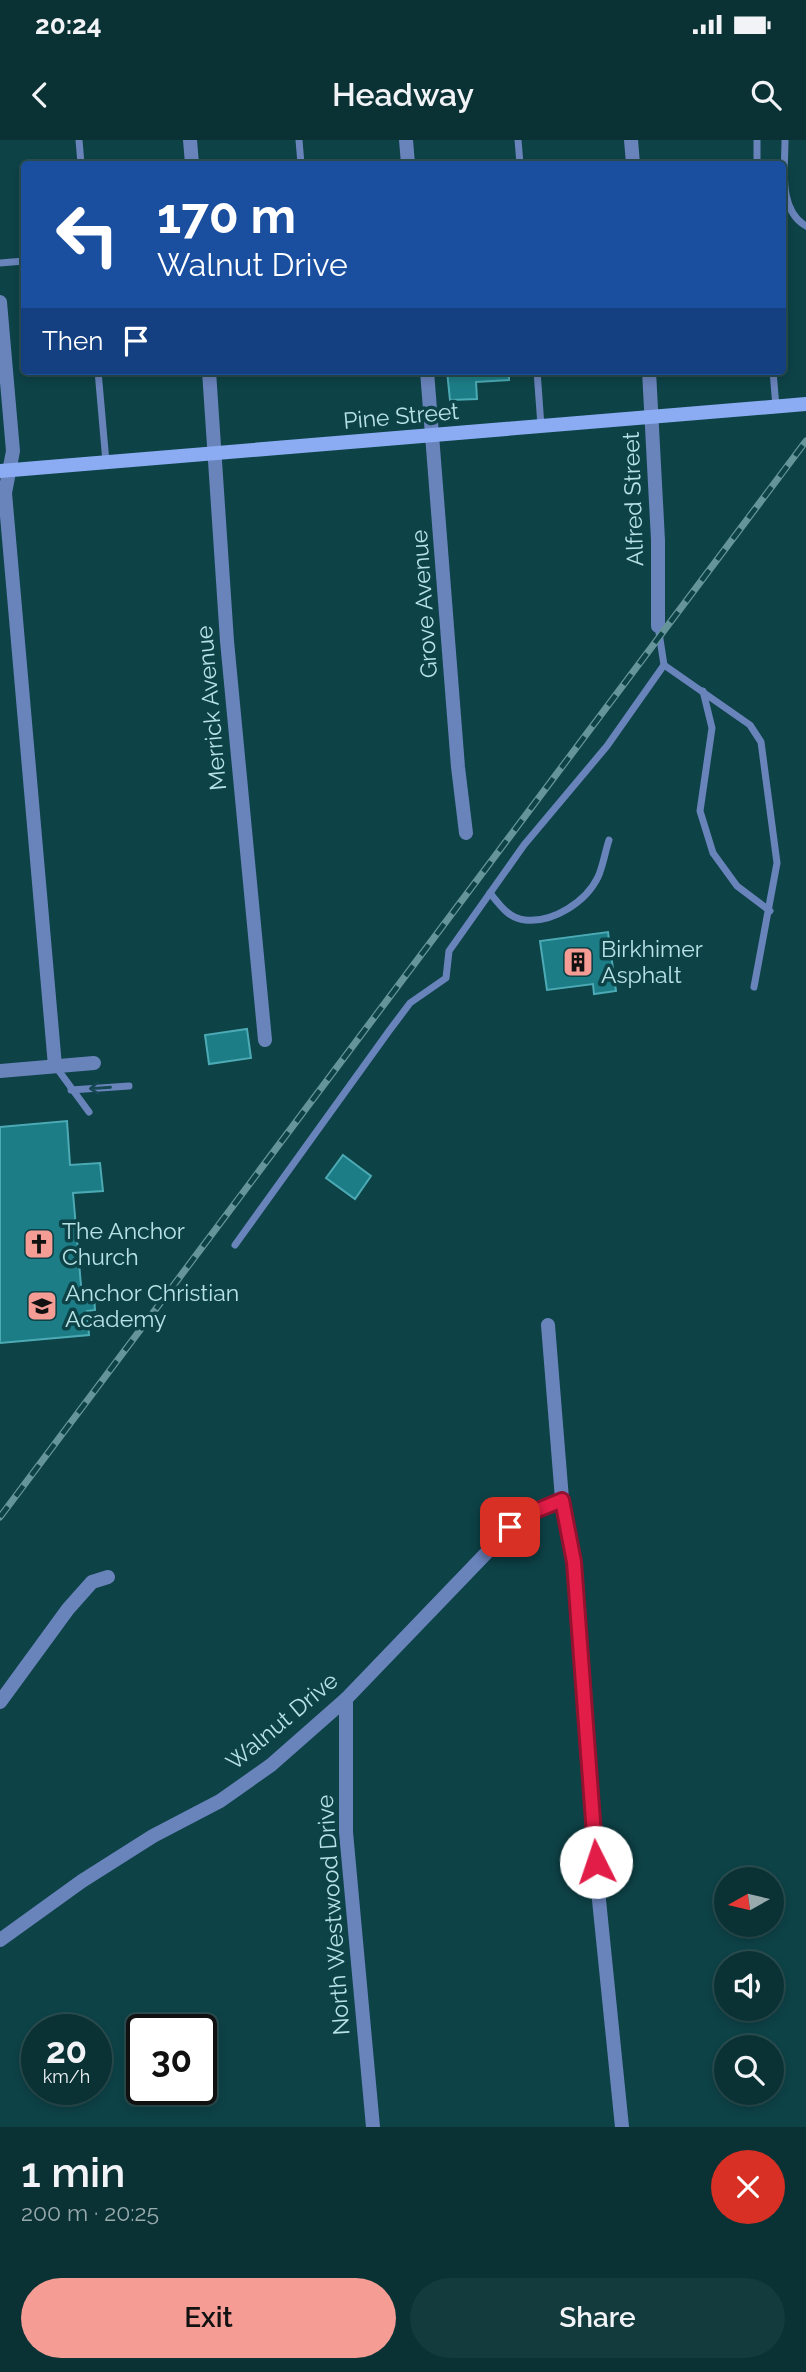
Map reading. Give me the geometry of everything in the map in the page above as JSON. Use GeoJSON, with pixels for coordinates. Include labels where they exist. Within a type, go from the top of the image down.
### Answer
{"type":"FeatureCollection","features":[{"type":"Feature","properties":{"kind":"main road","name":"Pine Street"},"geometry":{"type":"LineString","coordinates":[[5,470],[806,404]]}},
{"type":"Feature","properties":{"kind":"street"},"geometry":{"type":"LineString","coordinates":[[190,140],[192,161]]}},
{"type":"Feature","properties":{"kind":"street"},"geometry":{"type":"LineString","coordinates":[[406,140],[408,161]]}},
{"type":"Feature","properties":{"kind":"street"},"geometry":{"type":"LineString","coordinates":[[631,140],[633,161]]}},
{"type":"Feature","properties":{"kind":"street"},"geometry":{"type":"LineString","coordinates":[[0,302],[13,451],[5,470],[7,580],[55,1066]]}},
{"type":"Feature","properties":{"kind":"street","name":"Merrick Avenue"},"geometry":{"type":"LineString","coordinates":[[209,375],[227,641],[265,1040]]}},
{"type":"Feature","properties":{"kind":"street","name":"Grove Avenue"},"geometry":{"type":"LineString","coordinates":[[427,375],[458,767],[466,833]]}},
{"type":"Feature","properties":{"kind":"street","name":"Alfred Street"},"geometry":{"type":"LineString","coordinates":[[649,375],[653,418],[658,626]]}},
{"type":"Feature","properties":{"kind":"street"},"geometry":{"type":"LineString","coordinates":[[0,1071],[94,1063]]}},
{"type":"Feature","properties":{"kind":"street"},"geometry":{"type":"LineString","coordinates":[[548,1325],[562,1500],[574,1562],[598,1890],[622,2127]]}},
{"type":"Feature","properties":{"kind":"street","name":"Walnut Drive"},"geometry":{"type":"LineString","coordinates":[[0,1940],[82,1881],[153,1836],[220,1801],[271,1765],[346,1699],[521,1517],[562,1500]]}},
{"type":"Feature","properties":{"kind":"street"},"geometry":{"type":"LineString","coordinates":[[0,1702],[68,1609],[92,1582],[108,1577]]}},
{"type":"Feature","properties":{"kind":"street","name":"North Westwood Drive"},"geometry":{"type":"LineString","coordinates":[[346,1699],[346,1832],[373,2127]]}},
{"type":"Feature","properties":{"kind":"lane"},"geometry":{"type":"LineString","coordinates":[[79,140],[81,161]]}},
{"type":"Feature","properties":{"kind":"lane"},"geometry":{"type":"LineString","coordinates":[[299,140],[301,161]]}},
{"type":"Feature","properties":{"kind":"lane"},"geometry":{"type":"LineString","coordinates":[[517,140],[520,161]]}},
{"type":"Feature","properties":{"kind":"lane"},"geometry":{"type":"LineString","coordinates":[[757,140],[757,161]]}},
{"type":"Feature","properties":{"kind":"lane"},"geometry":{"type":"LineString","coordinates":[[785,140],[785,161]]}},
{"type":"Feature","properties":{"kind":"lane"},"geometry":{"type":"LineString","coordinates":[[786,202],[797,221],[806,226]]}},
{"type":"Feature","properties":{"kind":"lane"},"geometry":{"type":"LineString","coordinates":[[0,264],[21,261]]}},
{"type":"Feature","properties":{"kind":"lane"},"geometry":{"type":"LineString","coordinates":[[98,375],[106,463]]}},
{"type":"Feature","properties":{"kind":"lane"},"geometry":{"type":"LineString","coordinates":[[537,375],[541,426]]}},
{"type":"Feature","properties":{"kind":"lane"},"geometry":{"type":"LineString","coordinates":[[773,375],[776,407]]}},
{"type":"Feature","properties":{"kind":"lane"},"geometry":{"type":"LineString","coordinates":[[235,1245],[403,1013],[446,978],[449,951],[524,845],[607,746],[664,665],[658,626]]}},
{"type":"Feature","properties":{"kind":"lane"},"geometry":{"type":"LineString","coordinates":[[664,665],[750,725],[761,742],[777,863],[754,987]]}},
{"type":"Feature","properties":{"kind":"lane"},"geometry":{"type":"LineString","coordinates":[[703,691],[712,728],[700,811],[713,853],[737,886],[770,911]]}},
{"type":"Feature","properties":{"kind":"lane"},"geometry":{"type":"LineString","coordinates":[[490,893],[507,913],[524,920],[554,915],[579,902],[597,878],[609,840]]}},
{"type":"Feature","properties":{"kind":"lane"},"geometry":{"type":"LineString","coordinates":[[55,1066],[89,1112]]}},
{"type":"Feature","properties":{"kind":"lane"},"geometry":{"type":"LineString","coordinates":[[71,1090],[129,1086]]}},
{"type":"Feature","properties":{"kind":"building"},"geometry":{"type":"Polygon","coordinates":[[[447,375],[509,375],[509,380],[476,382],[477,399],[450,400],[447,375]]]}},
{"type":"Feature","properties":{"kind":"building","name":"Birkhimer Asphalt"},"geometry":{"type":"Polygon","coordinates":[[[608,932],[616,991],[594,994],[593,984],[547,990],[540,941],[608,932]]]}},
{"type":"Feature","properties":{"kind":"building"},"geometry":{"type":"Polygon","coordinates":[[[247,1029],[251,1058],[209,1064],[205,1035],[247,1029]]]}},
{"type":"Feature","properties":{"kind":"building","name":"The Anchor Church"},"geometry":{"type":"Polygon","coordinates":[[[67,1121],[70,1165],[100,1163],[103,1191],[73,1193],[82,1297],[94,1296],[95,1310],[87,1311],[89,1335],[0,1343],[0,1127],[67,1121]]]}},
{"type":"Feature","properties":{"kind":"building"},"geometry":{"type":"Polygon","coordinates":[[[343,1155],[371,1176],[355,1199],[326,1178],[343,1155]]]}},
{"type":"Feature","properties":{"kind":"railway"},"geometry":{"type":"LineString","coordinates":[[0,1517],[806,441]]}},
{"type":"Feature","properties":{"kind":"place","name":"Birkhimer Asphalt"},"geometry":{"type":"Point","coordinates":[578,962]}},
{"type":"Feature","properties":{"kind":"place","name":"The Anchor Church"},"geometry":{"type":"Point","coordinates":[39,1244]}},
{"type":"Feature","properties":{"kind":"place","name":"Anchor Christian Academy"},"geometry":{"type":"Point","coordinates":[42,1306]}},
{"type":"Feature","properties":{"kind":"route"},"geometry":{"type":"LineString","coordinates":[[510,1527],[538,1508],[562,1500],[574,1562],[596,1862]]}}]}
